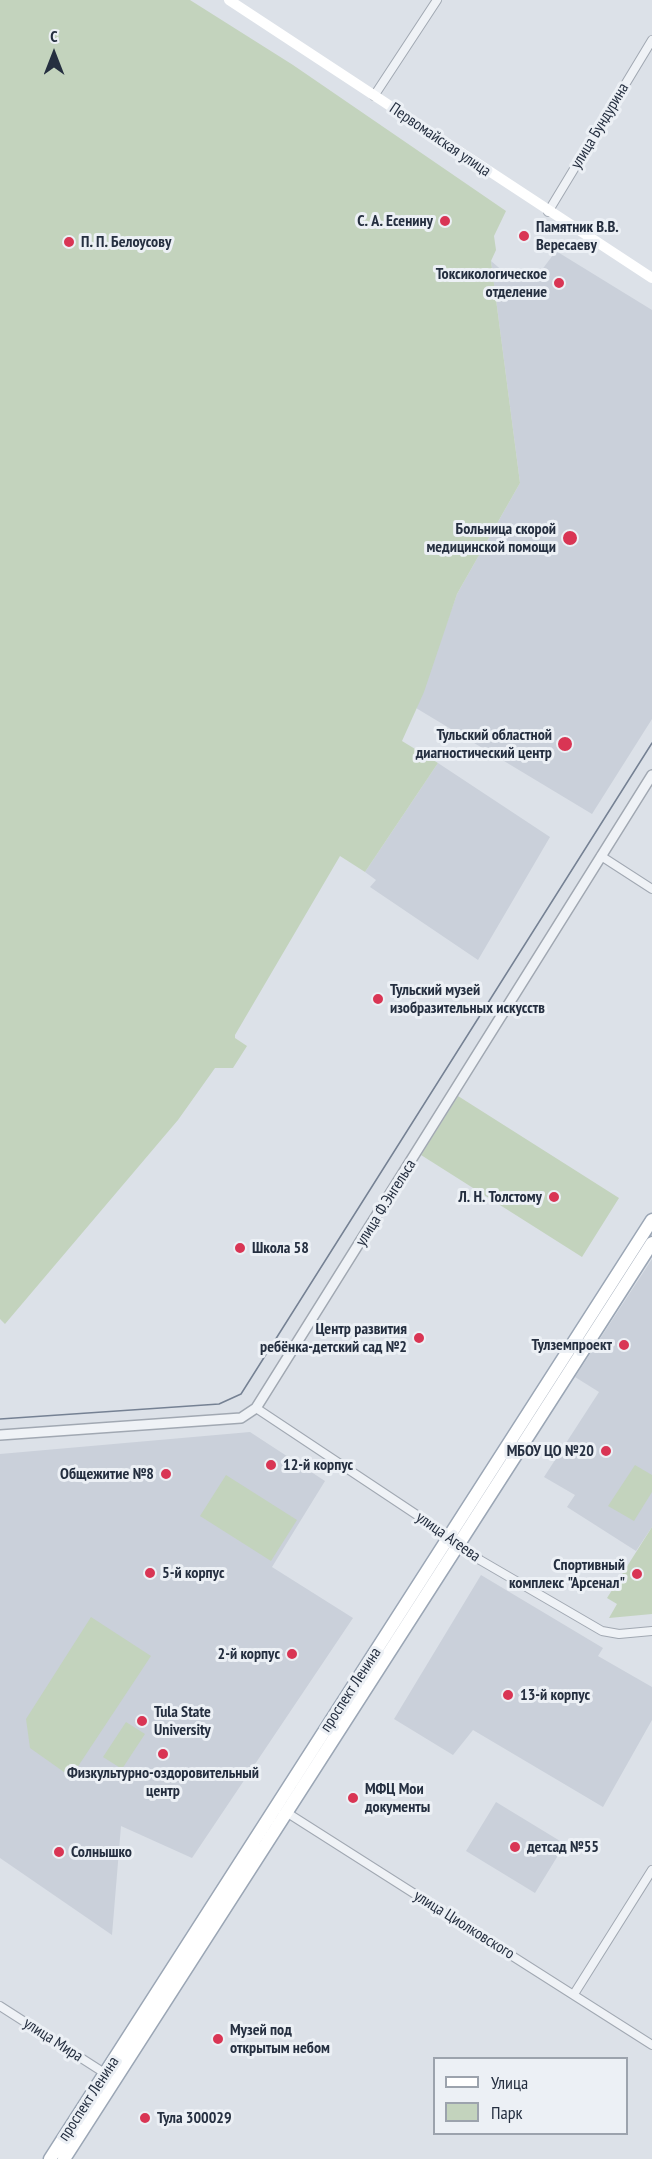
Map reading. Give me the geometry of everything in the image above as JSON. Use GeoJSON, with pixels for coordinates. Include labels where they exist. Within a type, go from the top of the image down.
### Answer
{"type":"FeatureCollection","features":[{"type":"Feature","properties":{"kind":"main road","name":"Первомайская улица"},"geometry":{"type":"LineString","coordinates":[[229,0],[548,212],[652,278]]}},
{"type":"Feature","properties":{"kind":"main road","name":"проспект Ленина"},"geometry":{"type":"LineString","coordinates":[[454,1540],[652,1220]]}},
{"type":"Feature","properties":{"kind":"main road","name":"проспект Ленина"},"geometry":{"type":"LineString","coordinates":[[64,2159],[111,2077],[281,1809],[454,1540],[652,1243]]}},
{"type":"Feature","properties":{"kind":"main road","name":"проспект Ленина"},"geometry":{"type":"LineString","coordinates":[[50,2159],[111,2077]]}},
{"type":"Feature","properties":{"kind":"street"},"geometry":{"type":"LineString","coordinates":[[374,96],[437,0]]}},
{"type":"Feature","properties":{"kind":"street","name":"улица Бундурина"},"geometry":{"type":"LineString","coordinates":[[548,212],[652,40]]}},
{"type":"Feature","properties":{"kind":"street","name":"улица Ф.Энгельса"},"geometry":{"type":"LineString","coordinates":[[256,1408],[652,775]]}},
{"type":"Feature","properties":{"kind":"street"},"geometry":{"type":"LineString","coordinates":[[602,856],[652,889]]}},
{"type":"Feature","properties":{"kind":"street"},"geometry":{"type":"LineString","coordinates":[[0,1436],[241,1418],[249,1415],[256,1408]]}},
{"type":"Feature","properties":{"kind":"street","name":"улица Агеева"},"geometry":{"type":"LineString","coordinates":[[256,1408],[454,1540],[480,1560],[602,1631],[619,1634],[652,1631]]}},
{"type":"Feature","properties":{"kind":"street","name":"улица Циолковского"},"geometry":{"type":"LineString","coordinates":[[281,1809],[652,2044]]}},
{"type":"Feature","properties":{"kind":"street"},"geometry":{"type":"LineString","coordinates":[[574,1994],[652,1870]]}},
{"type":"Feature","properties":{"kind":"street","name":"улица Мира"},"geometry":{"type":"LineString","coordinates":[[0,2006],[111,2077]]}},
{"type":"Feature","properties":{"kind":"shaded area","name":"Больница скорой медицинской помощи"},"geometry":{"type":"Polygon","coordinates":[[[556,251],[652,310],[652,719],[592,814],[416,708],[457,594],[520,483],[491,261],[504,272],[521,277],[541,271],[556,251]]]}},
{"type":"Feature","properties":{"kind":"shaded area"},"geometry":{"type":"Polygon","coordinates":[[[438,763],[550,837],[478,960],[370,887],[376,880],[365,872],[438,763]]]}},
{"type":"Feature","properties":{"kind":"shaded area","name":"МБОУ ЦО №20"},"geometry":{"type":"Polygon","coordinates":[[[652,1259],[652,1527],[636,1551],[567,1507],[575,1495],[544,1477],[599,1392],[575,1377],[652,1259]]]}},
{"type":"Feature","properties":{"kind":"shaded area","name":"Tula State University"},"geometry":{"type":"Polygon","coordinates":[[[250,1432],[325,1481],[272,1567],[353,1618],[192,1858],[121,1826],[112,1935],[0,1858],[0,1454],[250,1432]]]}},
{"type":"Feature","properties":{"kind":"shaded area"},"geometry":{"type":"Polygon","coordinates":[[[481,1575],[603,1648],[598,1656],[652,1687],[652,1720],[603,1807],[473,1730],[453,1755],[394,1719],[481,1575]]]}},
{"type":"Feature","properties":{"kind":"shaded area","name":"детсад №55"},"geometry":{"type":"Polygon","coordinates":[[[496,1802],[565,1844],[535,1893],[466,1851],[496,1802]]]}},
{"type":"Feature","properties":{"kind":"green space"},"geometry":{"type":"Polygon","coordinates":[[[0,0],[190,0],[293,65],[506,211],[494,236],[496,250],[491,261],[520,483],[457,594],[424,692],[402,741],[438,763],[365,872],[340,856],[235,1035],[235,1038],[247,1046],[233,1068],[215,1068],[178,1120],[5,1324],[0,1319],[0,0]]]}},
{"type":"Feature","properties":{"kind":"green space"},"geometry":{"type":"Polygon","coordinates":[[[458,1096],[619,1198],[582,1257],[421,1155],[458,1096]]]}},
{"type":"Feature","properties":{"kind":"green space"},"geometry":{"type":"Polygon","coordinates":[[[635,1465],[652,1475],[652,1492],[634,1521],[608,1506],[635,1465]]]}},
{"type":"Feature","properties":{"kind":"green space"},"geometry":{"type":"Polygon","coordinates":[[[226,1475],[297,1520],[271,1561],[200,1516],[226,1475]]]}},
{"type":"Feature","properties":{"kind":"green space","name":"Спортивный комплекс \"Арсенал\""},"geometry":{"type":"Polygon","coordinates":[[[652,1527],[652,1614],[609,1618],[617,1604],[607,1598],[652,1527]]]}},
{"type":"Feature","properties":{"kind":"green space"},"geometry":{"type":"Polygon","coordinates":[[[91,1617],[151,1656],[71,1777],[30,1748],[26,1719],[91,1617]]]}},
{"type":"Feature","properties":{"kind":"green space"},"geometry":{"type":"Polygon","coordinates":[[[126,1722],[145,1734],[122,1769],[103,1757],[126,1722]]]}},
{"type":"Feature","properties":{"kind":"tram line"},"geometry":{"type":"LineString","coordinates":[[0,1419],[219,1404],[241,1394],[652,743]]}},
{"type":"Feature","properties":{"kind":"place","name":"С. А. Есенину"},"geometry":{"type":"Point","coordinates":[445,221]}},
{"type":"Feature","properties":{"kind":"place","name":"Памятник В.В. Вересаеву"},"geometry":{"type":"Point","coordinates":[524,236]}},
{"type":"Feature","properties":{"kind":"place","name":"П. П. Белоусову"},"geometry":{"type":"Point","coordinates":[69,242]}},
{"type":"Feature","properties":{"kind":"place","name":"Токсикологическое отделение"},"geometry":{"type":"Point","coordinates":[559,283]}},
{"type":"Feature","properties":{"kind":"place","name":"Больница скорой медицинской помощи"},"geometry":{"type":"Point","coordinates":[570,538]}},
{"type":"Feature","properties":{"kind":"place","name":"Тульский областной диагностический центр"},"geometry":{"type":"Point","coordinates":[565,744]}},
{"type":"Feature","properties":{"kind":"place","name":"Тульский музей изобразительных искусств"},"geometry":{"type":"Point","coordinates":[378,999]}},
{"type":"Feature","properties":{"kind":"place","name":"Л. Н. Толстому"},"geometry":{"type":"Point","coordinates":[554,1197]}},
{"type":"Feature","properties":{"kind":"place","name":"Школа 58"},"geometry":{"type":"Point","coordinates":[240,1248]}},
{"type":"Feature","properties":{"kind":"place","name":"Центр развития ребёнка-детский сад №2"},"geometry":{"type":"Point","coordinates":[419,1338]}},
{"type":"Feature","properties":{"kind":"place","name":"Тулземпроект"},"geometry":{"type":"Point","coordinates":[624,1345]}},
{"type":"Feature","properties":{"kind":"place","name":"МБОУ ЦО №20"},"geometry":{"type":"Point","coordinates":[606,1451]}},
{"type":"Feature","properties":{"kind":"place","name":"12-й корпус"},"geometry":{"type":"Point","coordinates":[271,1465]}},
{"type":"Feature","properties":{"kind":"place","name":"Общежитие №8"},"geometry":{"type":"Point","coordinates":[166,1474]}},
{"type":"Feature","properties":{"kind":"place","name":"5-й корпус"},"geometry":{"type":"Point","coordinates":[150,1573]}},
{"type":"Feature","properties":{"kind":"place","name":"Спортивный комплекс \"Арсенал\""},"geometry":{"type":"Point","coordinates":[637,1574]}},
{"type":"Feature","properties":{"kind":"place","name":"2-й корпус"},"geometry":{"type":"Point","coordinates":[292,1654]}},
{"type":"Feature","properties":{"kind":"place","name":"13-й корпус"},"geometry":{"type":"Point","coordinates":[508,1695]}},
{"type":"Feature","properties":{"kind":"place","name":"Tula State University"},"geometry":{"type":"Point","coordinates":[142,1721]}},
{"type":"Feature","properties":{"kind":"place","name":"Физкультурно-оздоровительный центр"},"geometry":{"type":"Point","coordinates":[163,1754]}},
{"type":"Feature","properties":{"kind":"place","name":"МФЦ Мои документы"},"geometry":{"type":"Point","coordinates":[353,1798]}},
{"type":"Feature","properties":{"kind":"place","name":"детсад №55"},"geometry":{"type":"Point","coordinates":[515,1847]}},
{"type":"Feature","properties":{"kind":"place","name":"Солнышко"},"geometry":{"type":"Point","coordinates":[59,1852]}},
{"type":"Feature","properties":{"kind":"place","name":"Музей под открытым небом"},"geometry":{"type":"Point","coordinates":[218,2039]}},
{"type":"Feature","properties":{"kind":"place","name":"Тула 300029"},"geometry":{"type":"Point","coordinates":[145,2118]}}]}
